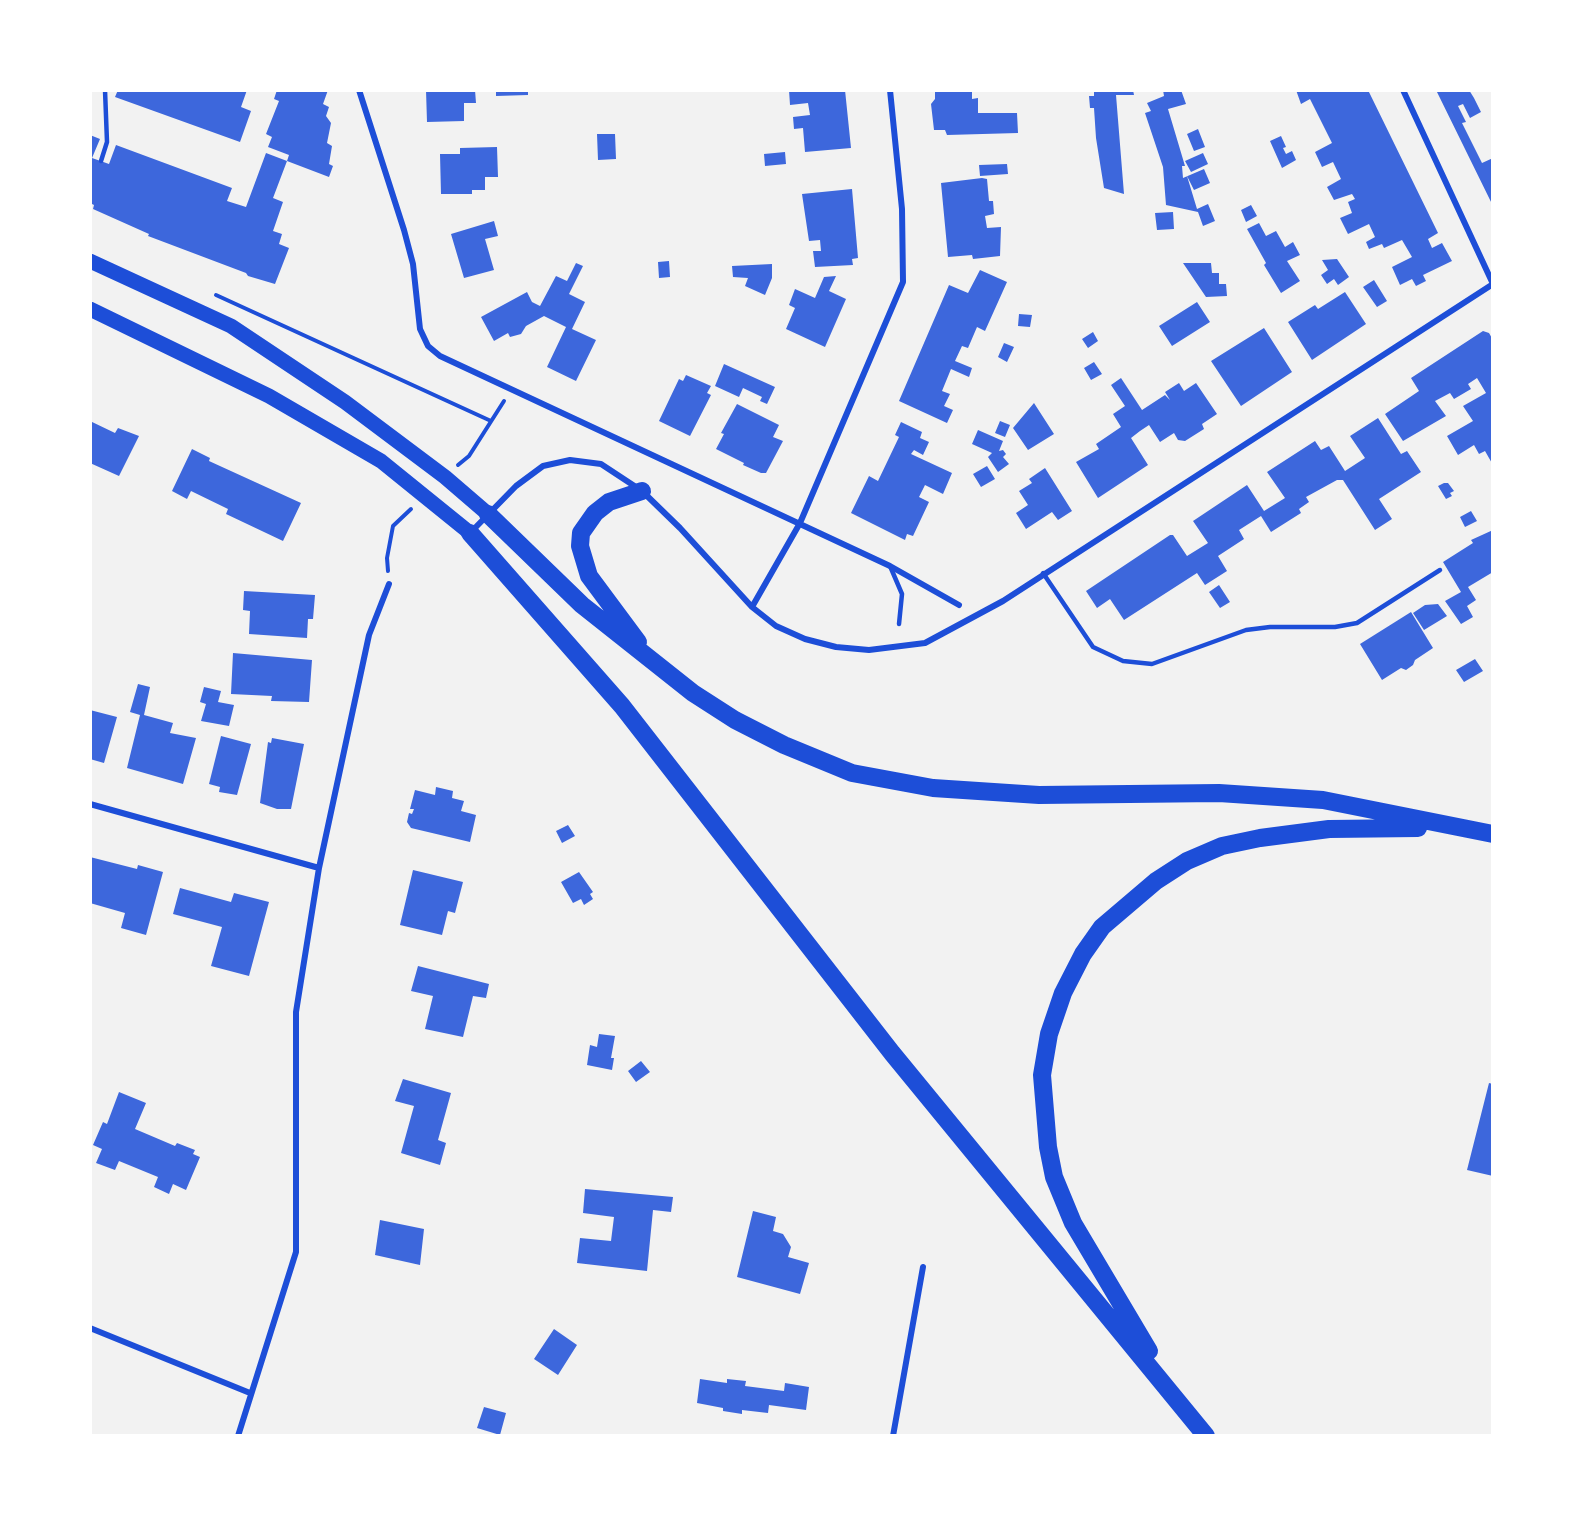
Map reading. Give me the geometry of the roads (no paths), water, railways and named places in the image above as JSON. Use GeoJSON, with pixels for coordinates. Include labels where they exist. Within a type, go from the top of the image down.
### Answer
{"type":"FeatureCollection","features":[{"type":"Feature","properties":{"kind":"highway"},"geometry":{"type":"LineString","coordinates":[[642,491],[609,502],[595,513],[581,533],[580,546],[589,576],[636,637],[646,657]]}},
{"type":"Feature","properties":{"kind":"highway"},"geometry":{"type":"LineString","coordinates":[[488,514],[582,605],[693,693],[735,720],[784,745],[852,773],[933,788],[1027,794],[1220,793],[1323,800],[1493,834]]}},
{"type":"Feature","properties":{"kind":"highway"},"geometry":{"type":"LineString","coordinates":[[470,532],[622,706],[892,1053],[1206,1436]]}},
{"type":"Feature","properties":{"kind":"highway"},"geometry":{"type":"LineString","coordinates":[[1186,1411],[1093,1261],[1073,1223],[1054,1177],[1044,1113],[1042,1075],[1049,1034],[1063,993],[1083,954],[1102,927],[1148,886],[1187,861],[1222,846],[1272,836],[1329,830],[1449,827]]}},
{"type":"Feature","properties":{"kind":"main road"},"geometry":{"type":"LineString","coordinates":[[90,261],[231,326],[345,402],[488,514]]}},
{"type":"Feature","properties":{"kind":"main road"},"geometry":{"type":"LineString","coordinates":[[90,309],[268,396],[381,461],[470,532]]}},
{"type":"Feature","properties":{"kind":"street"},"geometry":{"type":"LineString","coordinates":[[359,90],[413,264],[420,329],[428,346],[440,356],[890,566],[959,605]]}},
{"type":"Feature","properties":{"kind":"street"},"geometry":{"type":"LineString","coordinates":[[752,607],[800,524],[903,282],[902,209],[890,90]]}},
{"type":"Feature","properties":{"kind":"street"},"geometry":{"type":"LineString","coordinates":[[470,532],[516,486],[543,466],[570,460],[601,464],[642,491],[680,528],[752,607],[776,626],[805,639],[836,647],[869,650],[925,643],[1003,601],[1493,284],[1403,90]]}},
{"type":"Feature","properties":{"kind":"street"},"geometry":{"type":"LineString","coordinates":[[238,1436],[296,1252],[296,1012],[320,868],[369,635],[389,584]]}},
{"type":"Feature","properties":{"kind":"street"},"geometry":{"type":"LineString","coordinates":[[90,804],[320,868]]}},
{"type":"Feature","properties":{"kind":"street"},"geometry":{"type":"LineString","coordinates":[[893,1436],[923,1267]]}},
{"type":"Feature","properties":{"kind":"street"},"geometry":{"type":"LineString","coordinates":[[90,1328],[250,1393]]}},
{"type":"Feature","properties":{"kind":"lane"},"geometry":{"type":"LineString","coordinates":[[101,161],[107,142],[105,90]]}},
{"type":"Feature","properties":{"kind":"lane"},"geometry":{"type":"LineString","coordinates":[[890,566],[902,594],[899,624]]}},
{"type":"Feature","properties":{"kind":"lane"},"geometry":{"type":"LineString","coordinates":[[1043,573],[1093,646],[1123,662],[1152,664],[1246,630],[1270,627],[1335,627],[1357,622],[1440,570]]}}]}
